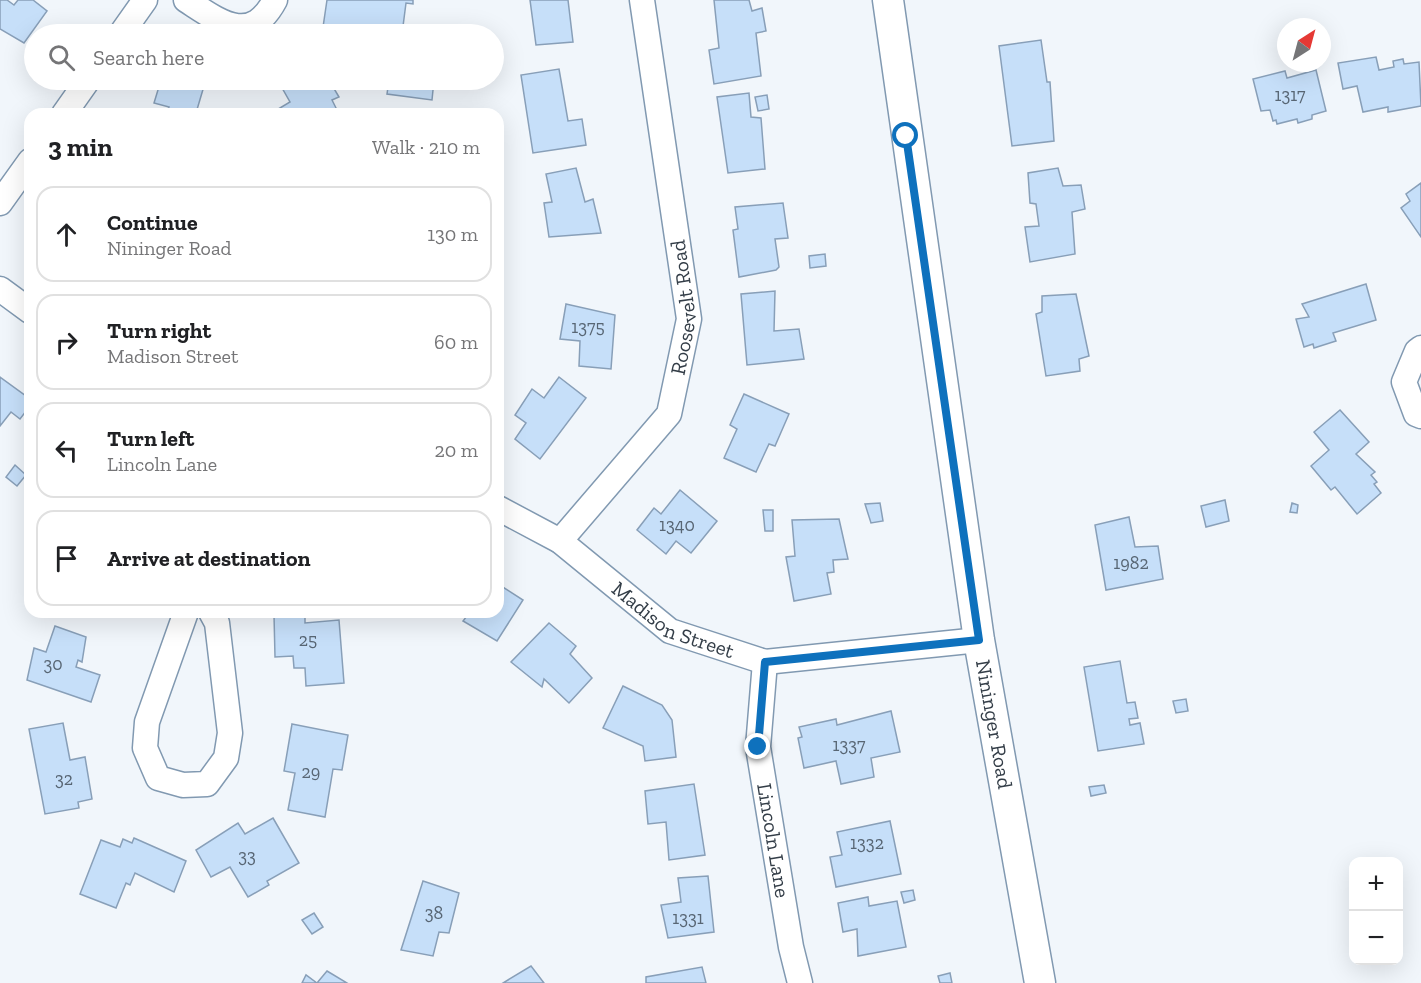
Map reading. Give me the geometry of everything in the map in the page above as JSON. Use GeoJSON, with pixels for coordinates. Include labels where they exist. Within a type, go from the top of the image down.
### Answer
{"type":"FeatureCollection","features":[{"type":"Feature","properties":{"kind":"street"},"geometry":{"type":"LineString","coordinates":[[128,24],[145,0]]}},
{"type":"Feature","properties":{"kind":"street"},"geometry":{"type":"LineString","coordinates":[[186,0],[228,24]]}},
{"type":"Feature","properties":{"kind":"street"},"geometry":{"type":"LineString","coordinates":[[256,24],[275,0]]}},
{"type":"Feature","properties":{"kind":"street","name":"Roosevelt Road"},"geometry":{"type":"LineString","coordinates":[[560,541],[669,414],[689,319],[642,0]]}},
{"type":"Feature","properties":{"kind":"street","name":"Nininger Road"},"geometry":{"type":"LineString","coordinates":[[888,0],[979,640],[1040,983]]}},
{"type":"Feature","properties":{"kind":"street"},"geometry":{"type":"LineString","coordinates":[[68,108],[81,90]]}},
{"type":"Feature","properties":{"kind":"street"},"geometry":{"type":"LineString","coordinates":[[0,203],[24,169]]}},
{"type":"Feature","properties":{"kind":"street"},"geometry":{"type":"LineString","coordinates":[[0,289],[24,307]]}},
{"type":"Feature","properties":{"kind":"street"},"geometry":{"type":"LineString","coordinates":[[1421,348],[1417,351],[1404,382],[1416,414],[1421,416]]}},
{"type":"Feature","properties":{"kind":"street","name":"Madison Street"},"geometry":{"type":"LineString","coordinates":[[504,511],[560,541],[670,631],[765,662],[979,640]]}},
{"type":"Feature","properties":{"kind":"street"},"geometry":{"type":"LineString","coordinates":[[184,618],[147,722],[145,748],[158,778],[183,785],[207,784],[226,758],[230,733],[217,622],[215,618]]}},
{"type":"Feature","properties":{"kind":"street","name":"Lincoln Lane"},"geometry":{"type":"LineString","coordinates":[[765,662],[758,747],[791,947],[800,983]]}},
{"type":"Feature","properties":{"kind":"building"},"geometry":{"type":"Polygon","coordinates":[[[0,0],[7,0],[14,5],[18,0],[33,0],[47,11],[38,24],[24,24],[24,43],[0,29],[0,0]]]}},
{"type":"Feature","properties":{"kind":"building"},"geometry":{"type":"Polygon","coordinates":[[[327,0],[413,0],[413,4],[406,3],[403,24],[323,24],[327,0]]]}},
{"type":"Feature","properties":{"kind":"building"},"geometry":{"type":"Polygon","coordinates":[[[530,0],[568,0],[573,42],[536,45],[530,0]]]}},
{"type":"Feature","properties":{"kind":"building"},"geometry":{"type":"Polygon","coordinates":[[[714,0],[749,0],[752,11],[762,8],[766,31],[756,33],[761,76],[714,84],[709,50],[719,48],[714,0]]]}},
{"type":"Feature","properties":{"kind":"building"},"geometry":{"type":"Polygon","coordinates":[[[1041,40],[1047,82],[1050,82],[1054,141],[1012,146],[999,46],[1041,40]]]}},
{"type":"Feature","properties":{"kind":"building"},"geometry":{"type":"Polygon","coordinates":[[[1376,57],[1379,70],[1394,67],[1393,61],[1403,59],[1404,64],[1419,62],[1421,106],[1388,112],[1388,107],[1363,112],[1357,86],[1343,89],[1338,63],[1376,57]]]}},
{"type":"Feature","properties":{"kind":"building"},"geometry":{"type":"Polygon","coordinates":[[[559,69],[568,121],[582,119],[586,145],[533,153],[521,75],[559,69]]]}},
{"type":"Feature","properties":{"kind":"building"},"geometry":{"type":"Polygon","coordinates":[[[1281,72],[1285,72],[1287,78],[1316,72],[1326,111],[1312,115],[1312,119],[1298,123],[1297,119],[1277,124],[1276,120],[1273,121],[1270,110],[1261,111],[1253,79],[1281,72]]]}},
{"type":"Feature","properties":{"kind":"building"},"geometry":{"type":"Polygon","coordinates":[[[158,90],[203,90],[197,108],[169,108],[154,103],[158,90]]]}},
{"type":"Feature","properties":{"kind":"building"},"geometry":{"type":"Polygon","coordinates":[[[283,90],[335,90],[339,97],[332,100],[336,108],[280,108],[290,102],[283,90]]]}},
{"type":"Feature","properties":{"kind":"building"},"geometry":{"type":"Polygon","coordinates":[[[388,90],[433,90],[432,100],[387,94],[388,90]]]}},
{"type":"Feature","properties":{"kind":"building"},"geometry":{"type":"Polygon","coordinates":[[[749,93],[751,117],[761,118],[765,169],[728,173],[717,97],[749,93]]]}},
{"type":"Feature","properties":{"kind":"building"},"geometry":{"type":"Polygon","coordinates":[[[767,95],[769,109],[758,111],[755,97],[767,95]]]}},
{"type":"Feature","properties":{"kind":"building"},"geometry":{"type":"Polygon","coordinates":[[[576,168],[585,202],[593,199],[601,233],[549,237],[544,203],[552,202],[546,174],[576,168]]]}},
{"type":"Feature","properties":{"kind":"building"},"geometry":{"type":"Polygon","coordinates":[[[1058,168],[1063,186],[1081,185],[1085,209],[1072,212],[1075,254],[1030,262],[1025,227],[1039,226],[1036,204],[1030,203],[1028,173],[1058,168]]]}},
{"type":"Feature","properties":{"kind":"building"},"geometry":{"type":"Polygon","coordinates":[[[1421,183],[1421,237],[1401,208],[1410,201],[1406,194],[1421,183]]]}},
{"type":"Feature","properties":{"kind":"building"},"geometry":{"type":"Polygon","coordinates":[[[783,203],[788,238],[775,239],[779,267],[776,270],[739,277],[733,230],[738,229],[735,207],[783,203]]]}},
{"type":"Feature","properties":{"kind":"building"},"geometry":{"type":"Polygon","coordinates":[[[825,254],[826,266],[810,268],[809,256],[825,254]]]}},
{"type":"Feature","properties":{"kind":"building"},"geometry":{"type":"Polygon","coordinates":[[[1366,284],[1376,320],[1333,333],[1336,341],[1314,348],[1313,344],[1304,347],[1296,319],[1309,317],[1302,304],[1366,284]]]}},
{"type":"Feature","properties":{"kind":"building"},"geometry":{"type":"Polygon","coordinates":[[[775,291],[774,331],[799,329],[804,359],[747,365],[741,294],[775,291]]]}},
{"type":"Feature","properties":{"kind":"building"},"geometry":{"type":"Polygon","coordinates":[[[1076,294],[1089,356],[1079,359],[1080,371],[1046,376],[1036,314],[1042,312],[1042,296],[1076,294]]]}},
{"type":"Feature","properties":{"kind":"building"},"geometry":{"type":"Polygon","coordinates":[[[566,304],[615,315],[611,369],[579,366],[580,341],[560,339],[566,304]]]}},
{"type":"Feature","properties":{"kind":"building"},"geometry":{"type":"Polygon","coordinates":[[[0,377],[24,395],[24,414],[20,419],[11,412],[0,426],[0,377]]]}},
{"type":"Feature","properties":{"kind":"building"},"geometry":{"type":"Polygon","coordinates":[[[559,377],[586,398],[540,459],[515,439],[526,423],[515,415],[532,389],[544,398],[559,377]]]}},
{"type":"Feature","properties":{"kind":"building"},"geometry":{"type":"Polygon","coordinates":[[[744,394],[789,414],[775,446],[769,444],[756,472],[724,458],[737,429],[730,425],[744,394]]]}},
{"type":"Feature","properties":{"kind":"building"},"geometry":{"type":"Polygon","coordinates":[[[1340,410],[1369,442],[1356,454],[1375,472],[1371,475],[1377,482],[1374,484],[1381,493],[1357,514],[1335,487],[1331,490],[1311,466],[1329,450],[1314,432],[1340,410]]]}},
{"type":"Feature","properties":{"kind":"building"},"geometry":{"type":"Polygon","coordinates":[[[15,465],[24,473],[24,477],[17,486],[6,477],[15,465]]]}},
{"type":"Feature","properties":{"kind":"building"},"geometry":{"type":"Polygon","coordinates":[[[680,490],[717,521],[691,553],[676,541],[666,554],[637,530],[654,508],[661,514],[680,490]]]}},
{"type":"Feature","properties":{"kind":"building"},"geometry":{"type":"Polygon","coordinates":[[[1225,500],[1229,521],[1206,527],[1201,506],[1225,500]]]}},
{"type":"Feature","properties":{"kind":"building"},"geometry":{"type":"Polygon","coordinates":[[[880,503],[883,521],[871,523],[865,504],[880,503]]]}},
{"type":"Feature","properties":{"kind":"building"},"geometry":{"type":"Polygon","coordinates":[[[1292,503],[1298,505],[1297,513],[1290,512],[1292,503]]]}},
{"type":"Feature","properties":{"kind":"building"},"geometry":{"type":"Polygon","coordinates":[[[763,510],[773,510],[773,531],[765,531],[763,510]]]}},
{"type":"Feature","properties":{"kind":"building"},"geometry":{"type":"Polygon","coordinates":[[[1129,517],[1135,547],[1158,546],[1163,579],[1106,590],[1095,525],[1129,517]]]}},
{"type":"Feature","properties":{"kind":"building"},"geometry":{"type":"Polygon","coordinates":[[[839,519],[848,559],[833,560],[834,572],[827,573],[831,594],[794,601],[786,557],[795,556],[792,520],[839,519]]]}},
{"type":"Feature","properties":{"kind":"building"},"geometry":{"type":"Polygon","coordinates":[[[504,588],[523,600],[497,641],[463,621],[465,618],[504,618],[504,588]]]}},
{"type":"Feature","properties":{"kind":"building"},"geometry":{"type":"Polygon","coordinates":[[[274,618],[305,618],[305,623],[339,620],[344,683],[306,686],[305,668],[294,668],[293,656],[275,657],[274,618]]]}},
{"type":"Feature","properties":{"kind":"building"},"geometry":{"type":"Polygon","coordinates":[[[549,623],[576,646],[570,654],[592,678],[569,703],[544,679],[542,687],[511,662],[549,623]]]}},
{"type":"Feature","properties":{"kind":"building"},"geometry":{"type":"Polygon","coordinates":[[[55,626],[86,637],[82,662],[78,660],[76,667],[100,675],[91,702],[27,680],[34,648],[46,652],[55,626]]]}},
{"type":"Feature","properties":{"kind":"building"},"geometry":{"type":"Polygon","coordinates":[[[1120,661],[1127,703],[1135,702],[1138,718],[1129,719],[1130,725],[1140,723],[1144,744],[1098,751],[1084,667],[1120,661]]]}},
{"type":"Feature","properties":{"kind":"building"},"geometry":{"type":"Polygon","coordinates":[[[623,686],[662,705],[672,720],[676,757],[645,761],[643,746],[603,728],[623,686]]]}},
{"type":"Feature","properties":{"kind":"building"},"geometry":{"type":"Polygon","coordinates":[[[1186,699],[1188,711],[1176,713],[1173,701],[1186,699]]]}},
{"type":"Feature","properties":{"kind":"building"},"geometry":{"type":"Polygon","coordinates":[[[891,711],[900,752],[871,758],[874,777],[841,784],[836,761],[804,768],[798,738],[802,737],[799,727],[836,719],[837,725],[891,711]]]}},
{"type":"Feature","properties":{"kind":"building"},"geometry":{"type":"Polygon","coordinates":[[[63,723],[70,760],[85,757],[92,799],[78,802],[79,808],[45,814],[29,729],[63,723]]]}},
{"type":"Feature","properties":{"kind":"building"},"geometry":{"type":"Polygon","coordinates":[[[292,724],[348,735],[342,770],[333,769],[325,817],[288,810],[295,773],[284,771],[292,724]]]}},
{"type":"Feature","properties":{"kind":"building"},"geometry":{"type":"Polygon","coordinates":[[[694,784],[705,855],[669,860],[666,822],[648,824],[645,791],[694,784]]]}},
{"type":"Feature","properties":{"kind":"building"},"geometry":{"type":"Polygon","coordinates":[[[1104,785],[1106,793],[1091,796],[1089,787],[1104,785]]]}},
{"type":"Feature","properties":{"kind":"building"},"geometry":{"type":"Polygon","coordinates":[[[273,818],[299,863],[267,881],[269,885],[248,897],[230,867],[211,877],[196,850],[238,823],[245,834],[273,818]]]}},
{"type":"Feature","properties":{"kind":"building"},"geometry":{"type":"Polygon","coordinates":[[[890,821],[901,874],[836,887],[830,857],[842,855],[837,832],[890,821]]]}},
{"type":"Feature","properties":{"kind":"building"},"geometry":{"type":"Polygon","coordinates":[[[134,838],[186,861],[174,892],[135,873],[130,885],[126,883],[116,908],[80,894],[101,840],[120,847],[123,839],[132,843],[134,838]]]}},
{"type":"Feature","properties":{"kind":"building"},"geometry":{"type":"Polygon","coordinates":[[[708,876],[714,932],[668,938],[661,905],[681,902],[678,878],[708,876]]]}},
{"type":"Feature","properties":{"kind":"building"},"geometry":{"type":"Polygon","coordinates":[[[423,881],[459,893],[449,933],[439,932],[433,956],[401,950],[423,881]]]}},
{"type":"Feature","properties":{"kind":"building"},"geometry":{"type":"Polygon","coordinates":[[[913,890],[915,900],[904,903],[901,892],[913,890]]]}},
{"type":"Feature","properties":{"kind":"building"},"geometry":{"type":"Polygon","coordinates":[[[868,897],[869,906],[897,901],[906,947],[858,956],[857,929],[843,932],[838,903],[868,897]]]}},
{"type":"Feature","properties":{"kind":"building"},"geometry":{"type":"Polygon","coordinates":[[[314,913],[323,927],[312,934],[302,920],[314,913]]]}},
{"type":"Feature","properties":{"kind":"building"},"geometry":{"type":"Polygon","coordinates":[[[531,966],[544,983],[503,983],[531,966]]]}},
{"type":"Feature","properties":{"kind":"building"},"geometry":{"type":"Polygon","coordinates":[[[702,967],[706,983],[646,983],[646,977],[702,967]]]}},
{"type":"Feature","properties":{"kind":"building"},"geometry":{"type":"Polygon","coordinates":[[[327,971],[347,983],[317,983],[327,971]]]}},
{"type":"Feature","properties":{"kind":"building"},"geometry":{"type":"Polygon","coordinates":[[[950,973],[952,983],[940,983],[938,976],[950,973]]]}},
{"type":"Feature","properties":{"kind":"building"},"geometry":{"type":"Polygon","coordinates":[[[306,975],[317,983],[302,983],[306,975]]]}},
{"type":"Feature","properties":{"kind":"route"},"geometry":{"type":"LineString","coordinates":[[758,747],[765,662],[979,640],[906,136]]}}]}
